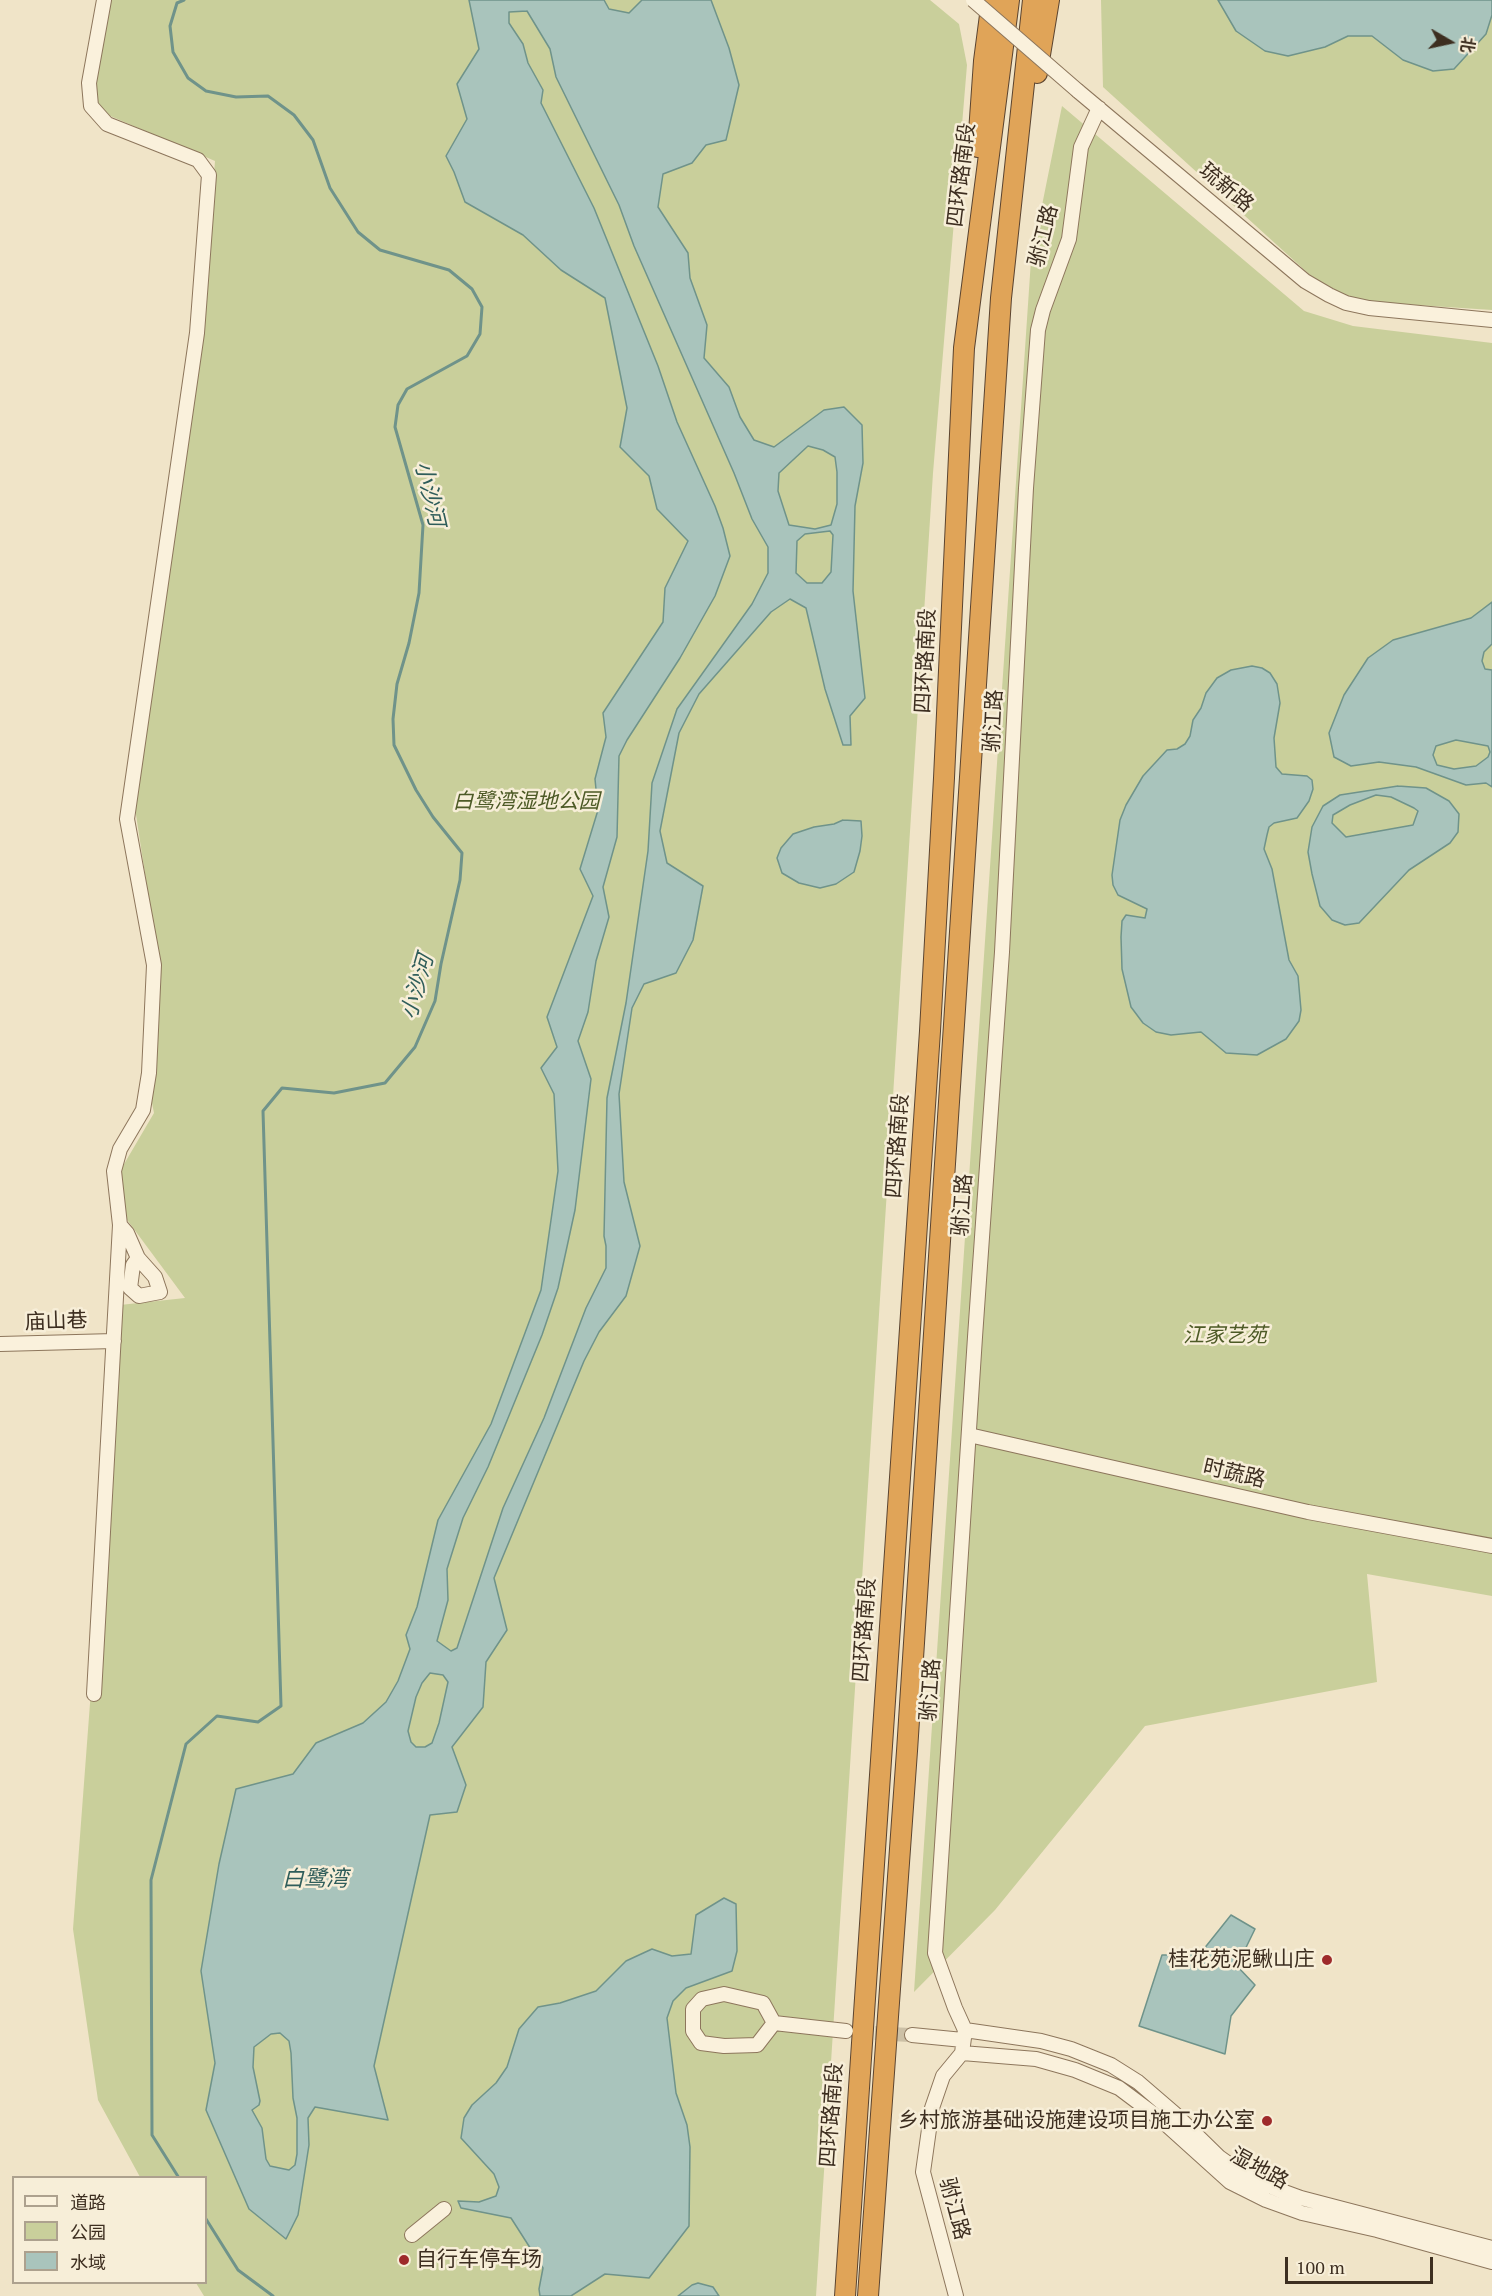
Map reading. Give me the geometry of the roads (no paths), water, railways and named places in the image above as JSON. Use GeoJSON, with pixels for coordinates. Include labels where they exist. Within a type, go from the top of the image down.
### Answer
{"type":"FeatureCollection","features":[{"type":"Feature","properties":{"kind":"highway"},"geometry":{"type":"LineString","coordinates":[[964,348],[984,61],[992,0]]}},
{"type":"Feature","properties":{"kind":"highway","name":"四环路南段"},"geometry":{"type":"LineString","coordinates":[[845,2296],[930,1019],[964,348],[1010,0]]}},
{"type":"Feature","properties":{"kind":"highway"},"geometry":{"type":"LineString","coordinates":[[868,2296],[906,1763],[1001,298],[1033,0]]}},
{"type":"Feature","properties":{"kind":"highway"},"geometry":{"type":"LineString","coordinates":[[1001,298],[1049,0]]}},
{"type":"Feature","properties":{"kind":"street"},"geometry":{"type":"LineString","coordinates":[[94,1694],[120,1225],[114,1171],[120,1149],[143,1110],[148,1073],[154,965],[126,819],[197,333],[209,175],[198,160],[107,124],[91,106],[89,82],[104,0]]}},
{"type":"Feature","properties":{"kind":"street","name":"琉新路"},"geometry":{"type":"LineString","coordinates":[[973,0],[1305,281],[1346,303],[1369,308],[1492,320]]}},
{"type":"Feature","properties":{"kind":"street","name":"驸江路"},"geometry":{"type":"LineString","coordinates":[[956,2296],[923,2172],[932,2108],[944,2076],[963,2041],[955,2008],[935,1953],[1002,952],[1026,488],[1038,330],[1043,310],[1070,239],[1081,147],[1099,108]]}},
{"type":"Feature","properties":{"kind":"street"},"geometry":{"type":"LineString","coordinates":[[120,1225],[127,1233],[138,1258]]}},
{"type":"Feature","properties":{"kind":"street","name":"庙山巷"},"geometry":{"type":"LineString","coordinates":[[0,1344],[114,1341]]}},
{"type":"Feature","properties":{"kind":"street","name":"时蔬路"},"geometry":{"type":"LineString","coordinates":[[969,1435],[1308,1512],[1492,1546]]}},
{"type":"Feature","properties":{"kind":"street"},"geometry":{"type":"LineString","coordinates":[[724,1994],[763,2003],[774,2023],[757,2045],[724,2046],[702,2043],[693,2031],[693,2009],[702,1999],[724,1994]]}},
{"type":"Feature","properties":{"kind":"street"},"geometry":{"type":"LineString","coordinates":[[774,2023],[846,2031]]}},
{"type":"Feature","properties":{"kind":"street"},"geometry":{"type":"LineString","coordinates":[[912,2035],[963,2041]]}},
{"type":"Feature","properties":{"kind":"street","name":"湿地路"},"geometry":{"type":"LineString","coordinates":[[963,2041],[1041,2041],[1071,2049],[1111,2065],[1138,2082],[1219,2157],[1243,2174],[1301,2198],[1492,2248]]}},
{"type":"Feature","properties":{"kind":"street","name":"湿地路"},"geometry":{"type":"LineString","coordinates":[[963,2041],[1075,2070],[1119,2088],[1159,2118],[1230,2182],[1266,2200],[1302,2213],[1377,2230],[1492,2262]]}},
{"type":"Feature","properties":{"kind":"street"},"geometry":{"type":"LineString","coordinates":[[412,2235],[444,2209]]}},
{"type":"Feature","properties":{"kind":"water","name":"白鹭湾"},"geometry":{"type":"Polygon","coordinates":[[[469,0],[604,0],[609,9],[629,13],[642,0],[711,0],[729,48],[739,85],[726,140],[706,145],[692,163],[663,174],[658,207],[688,253],[690,278],[707,325],[704,358],[729,387],[740,417],[754,440],[774,447],[824,410],[844,407],[862,425],[863,463],[855,506],[853,591],[865,698],[850,716],[851,745],[843,745],[825,689],[806,608],[790,599],[771,612],[699,694],[679,733],[660,831],[667,863],[703,886],[693,940],[676,973],[644,984],[632,1008],[619,1094],[624,1182],[640,1246],[626,1296],[599,1332],[584,1361],[494,1578],[507,1630],[486,1662],[483,1707],[452,1747],[466,1785],[457,1812],[430,1815],[374,2066],[388,2120],[315,2107],[308,2118],[309,2145],[298,2215],[286,2239],[249,2209],[206,2110],[215,2063],[201,1971],[219,1864],[236,1789],[293,1774],[316,1743],[363,1723],[386,1702],[398,1681],[410,1649],[406,1635],[417,1607],[438,1520],[491,1424],[541,1290],[558,1171],[554,1094],[541,1068],[557,1047],[547,1017],[593,896],[580,869],[598,810],[595,779],[606,737],[603,713],[663,622],[665,588],[688,541],[657,509],[649,476],[620,447],[627,408],[605,298],[561,270],[523,235],[465,202],[446,156],[467,119],[457,84],[479,49],[469,0]],[[527,11],[509,12],[509,23],[523,44],[528,63],[543,90],[541,103],[594,208],[658,366],[677,422],[715,506],[730,556],[715,596],[680,658],[619,756],[617,837],[603,887],[609,917],[596,961],[588,1012],[578,1041],[591,1079],[575,1210],[558,1288],[542,1335],[488,1467],[463,1518],[447,1569],[448,1600],[437,1641],[451,1651],[457,1648],[503,1508],[544,1418],[586,1308],[606,1268],[604,1236],[607,1098],[626,1003],[648,851],[652,783],[677,709],[752,604],[768,573],[768,547],[752,519],[634,246],[619,205],[556,77],[550,49],[527,11]],[[808,446],[779,473],[778,491],[789,525],[815,529],[831,525],[837,504],[835,457],[823,450],[808,446]],[[830,531],[805,534],[797,541],[796,573],[807,583],[822,583],[831,572],[833,535],[830,531]],[[430,1673],[422,1683],[416,1697],[408,1731],[411,1742],[416,1747],[425,1747],[432,1743],[448,1682],[443,1675],[430,1673]],[[280,2033],[271,2034],[254,2047],[253,2067],[260,2101],[259,2105],[252,2110],[262,2128],[266,2159],[270,2166],[289,2170],[295,2165],[297,2154],[297,2118],[293,2098],[289,2041],[280,2033]]]}},
{"type":"Feature","properties":{"kind":"water"},"geometry":{"type":"Polygon","coordinates":[[[1218,0],[1492,0],[1492,15],[1486,34],[1454,69],[1433,71],[1403,60],[1372,36],[1348,36],[1325,47],[1288,56],[1265,51],[1236,31],[1218,0]]]}},
{"type":"Feature","properties":{"kind":"water"},"geometry":{"type":"Polygon","coordinates":[[[1492,602],[1492,644],[1484,652],[1482,661],[1485,669],[1492,670],[1492,787],[1486,783],[1466,785],[1416,767],[1379,762],[1351,766],[1334,757],[1329,733],[1344,695],[1368,658],[1393,640],[1471,618],[1492,602]],[[1456,740],[1436,746],[1433,755],[1437,765],[1454,769],[1476,766],[1488,757],[1490,752],[1488,746],[1456,740]]]}},
{"type":"Feature","properties":{"kind":"water"},"geometry":{"type":"Polygon","coordinates":[[[1252,666],[1270,673],[1277,684],[1280,703],[1274,738],[1276,767],[1282,774],[1307,776],[1312,780],[1313,789],[1309,801],[1297,818],[1274,823],[1269,827],[1264,849],[1272,869],[1289,960],[1298,976],[1301,1010],[1299,1021],[1286,1039],[1257,1055],[1226,1053],[1201,1032],[1171,1035],[1156,1032],[1143,1023],[1131,1007],[1122,969],[1121,937],[1122,921],[1126,915],[1145,918],[1147,909],[1118,895],[1113,885],[1112,875],[1120,820],[1143,776],[1167,750],[1177,749],[1185,744],[1206,693],[1217,678],[1231,670],[1252,666]]]}},
{"type":"Feature","properties":{"kind":"water"},"geometry":{"type":"Polygon","coordinates":[[[1398,786],[1426,788],[1449,801],[1459,814],[1458,832],[1450,843],[1409,870],[1359,923],[1345,925],[1332,920],[1320,906],[1308,852],[1312,827],[1323,806],[1340,795],[1398,786]],[[1376,795],[1350,805],[1333,815],[1332,823],[1346,837],[1413,825],[1418,811],[1391,797],[1376,795]]]}},
{"type":"Feature","properties":{"kind":"water"},"geometry":{"type":"Polygon","coordinates":[[[843,820],[861,821],[860,851],[854,872],[836,884],[820,888],[799,883],[782,873],[777,858],[781,848],[793,834],[843,820]]]}},
{"type":"Feature","properties":{"kind":"water"},"geometry":{"type":"Polygon","coordinates":[[[724,1898],[736,1904],[737,1951],[732,1971],[686,1988],[673,2001],[667,2018],[676,2093],[687,2125],[690,2147],[689,2226],[649,2278],[605,2274],[571,2296],[540,2296],[543,2268],[511,2218],[461,2208],[458,2201],[479,2202],[496,2196],[499,2187],[494,2174],[461,2138],[464,2118],[472,2105],[496,2083],[507,2067],[519,2029],[538,2007],[560,2003],[596,1991],[626,1961],[652,1949],[672,1956],[691,1954],[696,1915],[724,1898]]]}},
{"type":"Feature","properties":{"kind":"water"},"geometry":{"type":"Polygon","coordinates":[[[1231,1915],[1255,1929],[1237,1966],[1255,1985],[1231,2016],[1225,2054],[1139,2026],[1162,1955],[1199,1955],[1231,1915]]]}},
{"type":"Feature","properties":{"kind":"water"},"geometry":{"type":"Polygon","coordinates":[[[698,2283],[713,2287],[719,2296],[678,2296],[698,2283]]]}},
{"type":"Feature","properties":{"kind":"waterway","name":"小沙河"},"geometry":{"type":"LineString","coordinates":[[178,2176],[152,2135],[151,1880],[186,1744],[217,1716],[258,1722],[281,1706],[263,1111],[282,1088],[334,1093],[385,1083],[415,1047],[435,1001],[460,880],[462,853],[433,817],[416,790],[394,745],[393,719],[397,684],[409,643],[419,593],[423,525],[395,427],[398,405],[407,389],[467,356],[480,334],[482,307],[472,289],[449,270],[380,250],[358,232],[330,188],[313,140],[294,115],[268,96],[236,97],[206,91],[188,78],[173,52],[170,26],[177,3],[184,0]]}},
{"type":"Feature","properties":{"kind":"waterway"},"geometry":{"type":"LineString","coordinates":[[207,2221],[238,2270],[273,2296]]}},
{"type":"Feature","properties":{"kind":"tunnel"},"geometry":{"type":"LineString","coordinates":[[854,2032],[912,2035]]}},
{"type":"Feature","properties":{"kind":"place","name":"桂花苑泥鳅山庄"},"geometry":{"type":"Point","coordinates":[1327,1960]}},
{"type":"Feature","properties":{"kind":"place","name":"乡村旅游基础设施建设项目施工办公室"},"geometry":{"type":"Point","coordinates":[1267,2121]}},
{"type":"Feature","properties":{"kind":"place","name":"自行车停车场"},"geometry":{"type":"Point","coordinates":[404,2260]}},
{"type":"Feature","properties":{"kind":"park label","name":"白鹭湾湿地公园"},"geometry":{"type":"Point","coordinates":[526,802]}},
{"type":"Feature","properties":{"kind":"park label","name":"江家艺苑"},"geometry":{"type":"Point","coordinates":[1225,1336]}}]}
